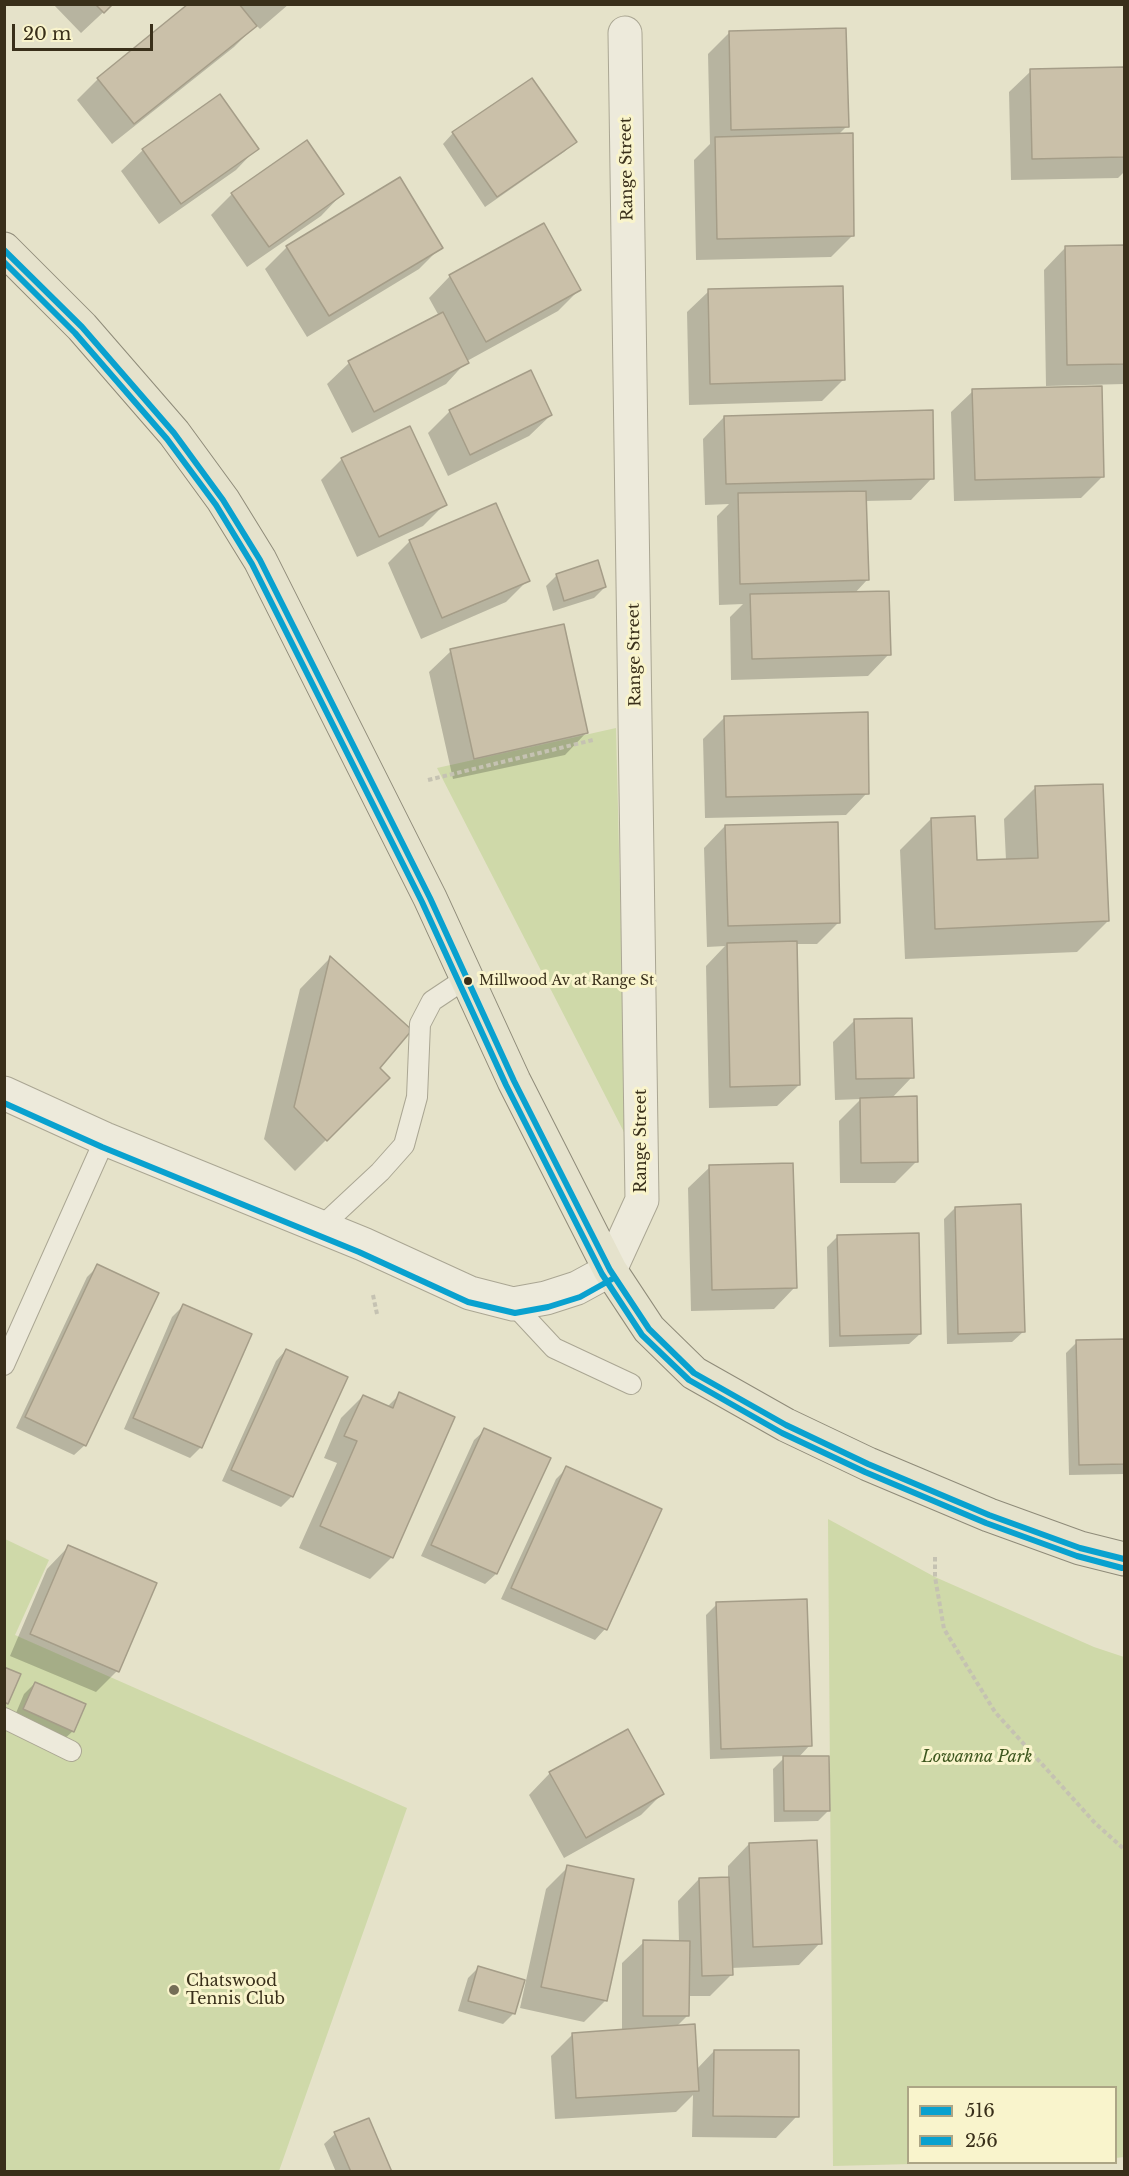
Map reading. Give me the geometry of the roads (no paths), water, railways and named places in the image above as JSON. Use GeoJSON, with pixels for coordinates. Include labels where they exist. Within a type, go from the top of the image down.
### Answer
{"type":"FeatureCollection","features":[{"type":"Feature","properties":{"kind":"main road"},"geometry":{"type":"LineString","coordinates":[[4,249],[82,327],[174,433],[223,500],[260,560],[468,977],[514,1081],[610,1270],[649,1329],[694,1373],[786,1425],[868,1464],[978,1510],[1080,1548],[1125,1559]]}},
{"type":"Feature","properties":{"kind":"street","name":"Range Street"},"geometry":{"type":"LineString","coordinates":[[610,1270],[642,1200],[625,33]]}},
{"type":"Feature","properties":{"kind":"street"},"geometry":{"type":"LineString","coordinates":[[4,1093],[105,1139],[321,1227],[470,1293],[513,1304],[546,1298],[577,1288],[610,1270]]}},
{"type":"Feature","properties":{"kind":"lane"},"geometry":{"type":"LineString","coordinates":[[321,1227],[380,1172],[404,1146],[417,1097],[420,1024],[432,1001],[468,977]]}},
{"type":"Feature","properties":{"kind":"lane"},"geometry":{"type":"LineString","coordinates":[[4,1365],[105,1139]]}},
{"type":"Feature","properties":{"kind":"lane"},"geometry":{"type":"LineString","coordinates":[[513,1304],[554,1348],[631,1384]]}},
{"type":"Feature","properties":{"kind":"lane"},"geometry":{"type":"LineString","coordinates":[[4,1719],[71,1751]]}},
{"type":"Feature","properties":{"kind":"place","name":"Millwood Av at Range St"},"geometry":{"type":"Point","coordinates":[468,981]}},
{"type":"Feature","properties":{"kind":"place","name":"Chatswood Tennis Club"},"geometry":{"type":"Point","coordinates":[174,1990]}},
{"type":"Feature","properties":{"kind":"park label","name":"Lowanna Park"},"geometry":{"type":"Point","coordinates":[977,1757]}}]}
